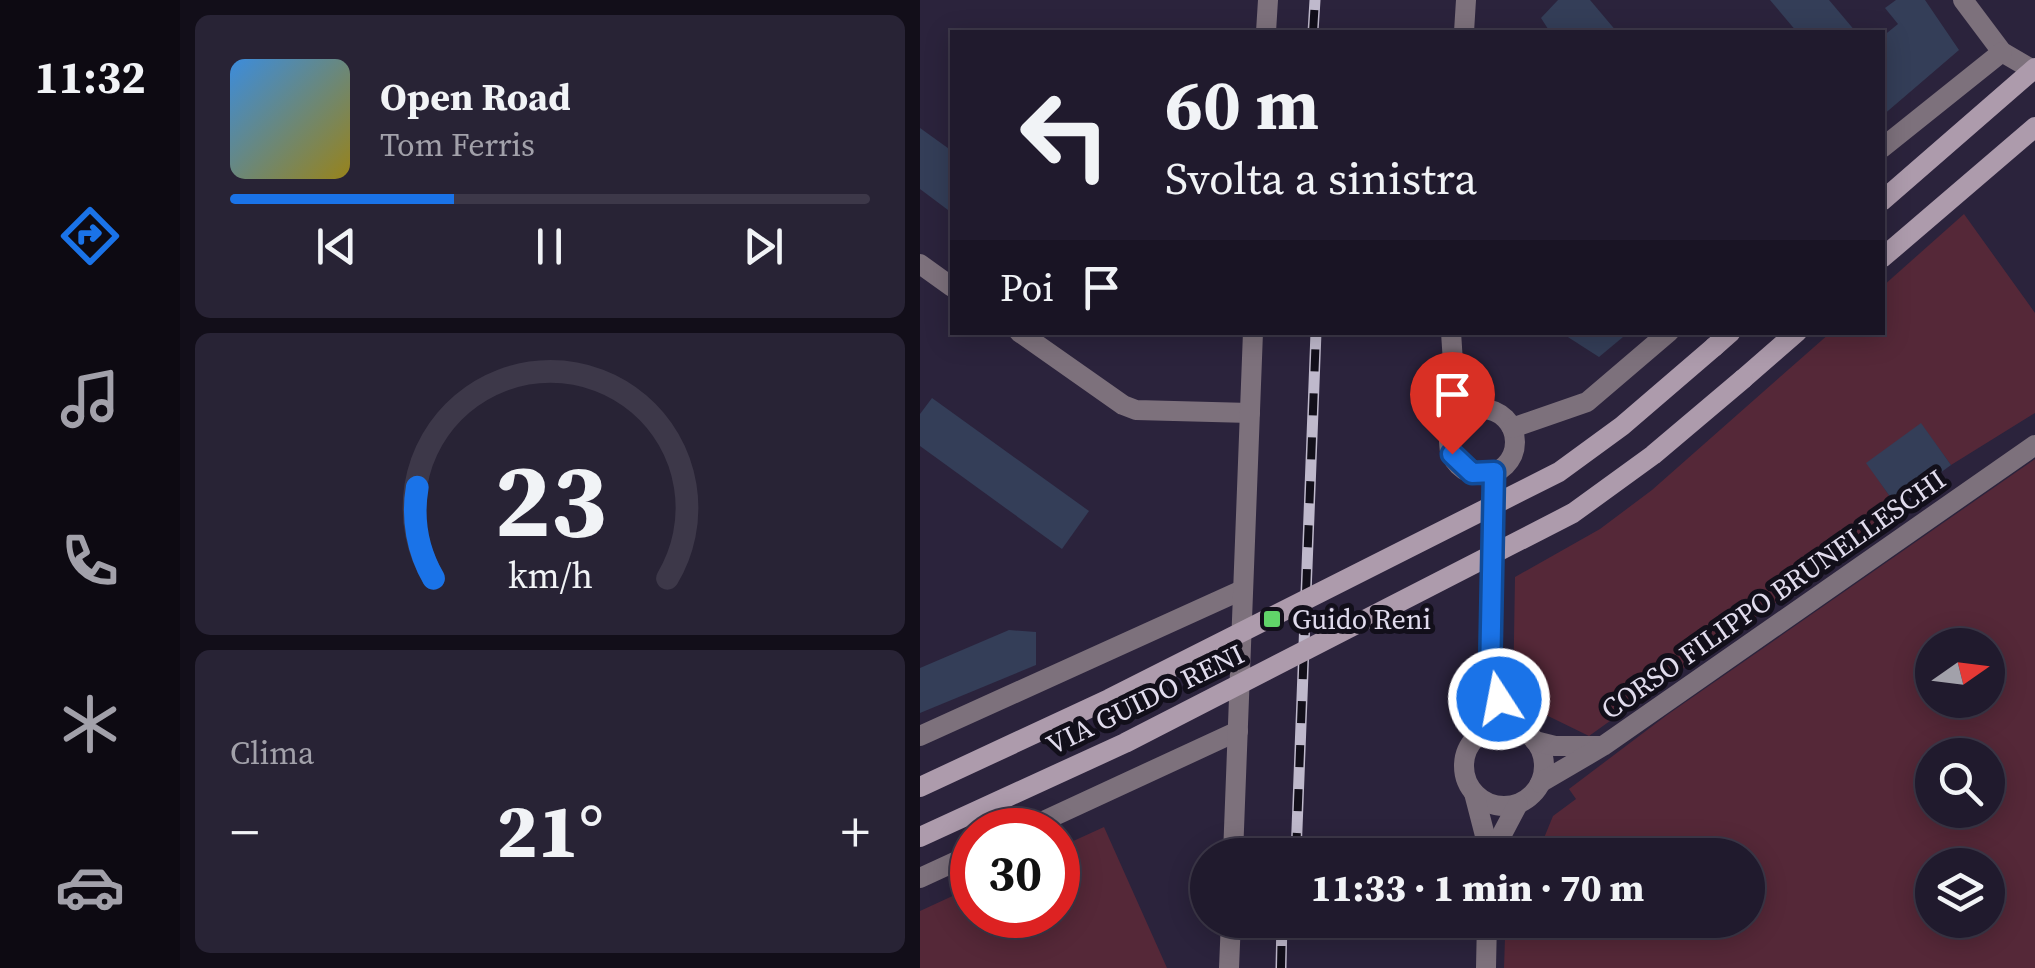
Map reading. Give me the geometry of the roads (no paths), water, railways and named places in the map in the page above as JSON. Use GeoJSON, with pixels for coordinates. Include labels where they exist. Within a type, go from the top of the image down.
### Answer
{"type":"FeatureCollection","features":[{"type":"Feature","properties":{"kind":"main road"},"geometry":{"type":"LineString","coordinates":[[1885,198],[2034,69]]}},
{"type":"Feature","properties":{"kind":"main road"},"geometry":{"type":"LineString","coordinates":[[1885,255],[2035,127]]}},
{"type":"Feature","properties":{"kind":"main road","name":"VIA GUIDO RENI"},"geometry":{"type":"LineString","coordinates":[[920,787],[1109,699],[1559,472],[1622,426],[1728,335]]}},
{"type":"Feature","properties":{"kind":"main road","name":"VIA GUIDO RENI"},"geometry":{"type":"LineString","coordinates":[[920,837],[1124,743],[1573,513],[1653,455],[1794,335]]}},
{"type":"Feature","properties":{"kind":"street"},"geometry":{"type":"LineString","coordinates":[[1266,30],[1268,0]]}},
{"type":"Feature","properties":{"kind":"street"},"geometry":{"type":"LineString","coordinates":[[1464,30],[1466,0]]}},
{"type":"Feature","properties":{"kind":"street"},"geometry":{"type":"LineString","coordinates":[[1963,0],[2002,52],[2034,69]]}},
{"type":"Feature","properties":{"kind":"street"},"geometry":{"type":"LineString","coordinates":[[1885,146],[2002,52]]}},
{"type":"Feature","properties":{"kind":"street"},"geometry":{"type":"LineString","coordinates":[[920,264],[950,285]]}},
{"type":"Feature","properties":{"kind":"street"},"geometry":{"type":"LineString","coordinates":[[1022,335],[1136,410],[1250,413]]}},
{"type":"Feature","properties":{"kind":"street"},"geometry":{"type":"LineString","coordinates":[[1234,838],[1254,335]]}},
{"type":"Feature","properties":{"kind":"street"},"geometry":{"type":"LineString","coordinates":[[1451,335],[1454,378],[1472,411]]}},
{"type":"Feature","properties":{"kind":"street"},"geometry":{"type":"LineString","coordinates":[[1512,428],[1587,402],[1665,335]]}},
{"type":"Feature","properties":{"kind":"street"},"geometry":{"type":"LineString","coordinates":[[1492,410],[1512,428],[1512,456],[1494,472],[1472,473],[1452,454],[1453,426],[1472,411],[1492,410]]}},
{"type":"Feature","properties":{"kind":"street","name":"CORSO FILIPPO BRUNELLESCHI"},"geometry":{"type":"LineString","coordinates":[[1540,784],[1602,746],[2035,446]]}},
{"type":"Feature","properties":{"kind":"street"},"geometry":{"type":"LineString","coordinates":[[1485,838],[1464,770],[1465,756],[1480,734],[1490,678],[1494,472]]}},
{"type":"Feature","properties":{"kind":"street","name":"VIA GUIDO RENI"},"geometry":{"type":"LineString","coordinates":[[920,736],[1242,590]]}},
{"type":"Feature","properties":{"kind":"street"},"geometry":{"type":"LineString","coordinates":[[1490,678],[1513,727]]}},
{"type":"Feature","properties":{"kind":"street"},"geometry":{"type":"LineString","coordinates":[[1480,734],[1503,726],[1555,746],[1602,746]]}},
{"type":"Feature","properties":{"kind":"street"},"geometry":{"type":"LineString","coordinates":[[1072,808],[1238,732]]}},
{"type":"Feature","properties":{"kind":"street"},"geometry":{"type":"LineString","coordinates":[[1499,838],[1518,804],[1540,784],[1544,764],[1535,740]]}},
{"type":"Feature","properties":{"kind":"street"},"geometry":{"type":"LineString","coordinates":[[1473,791],[1496,806],[1518,804]]}},
{"type":"Feature","properties":{"kind":"street"},"geometry":{"type":"LineString","coordinates":[[920,878],[950,864]]}},
{"type":"Feature","properties":{"kind":"street"},"geometry":{"type":"LineString","coordinates":[[1229,968],[1230,938]]}},
{"type":"Feature","properties":{"kind":"street"},"geometry":{"type":"LineString","coordinates":[[1486,968],[1487,938]]}},
{"type":"Feature","properties":{"kind":"railway"},"geometry":{"type":"LineString","coordinates":[[1313,30],[1315,0]]}},
{"type":"Feature","properties":{"kind":"railway"},"geometry":{"type":"LineString","coordinates":[[1297,838],[1316,335]]}},
{"type":"Feature","properties":{"kind":"railway"},"geometry":{"type":"LineString","coordinates":[[1281,968],[1282,938]]}},
{"type":"Feature","properties":{"kind":"place","name":"Guido Reni"},"geometry":{"type":"Point","coordinates":[1272,619]}}]}
